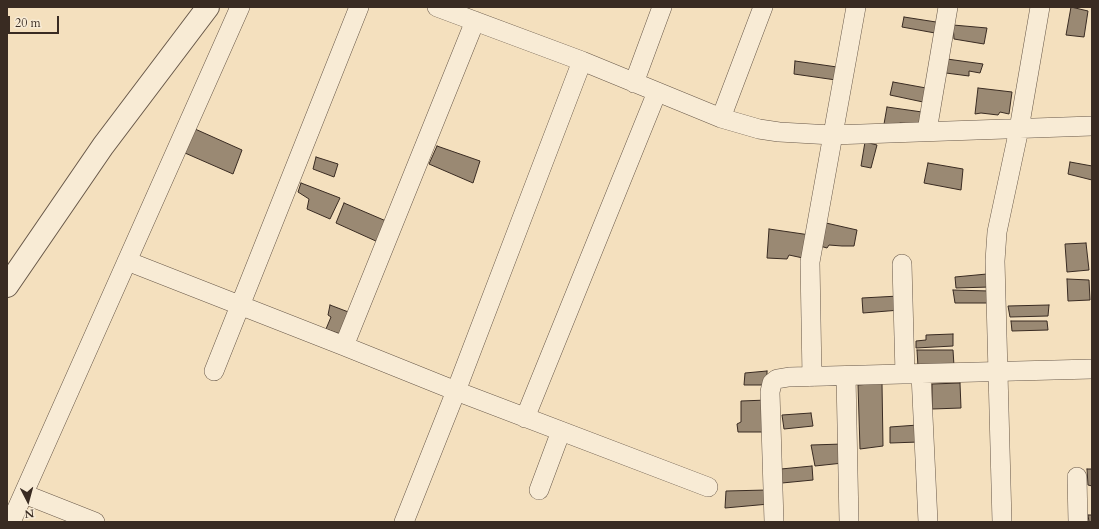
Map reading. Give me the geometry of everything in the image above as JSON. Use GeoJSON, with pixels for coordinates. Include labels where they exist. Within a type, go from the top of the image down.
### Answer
{"type":"FeatureCollection","features":[{"type":"Feature","properties":{"kind":"street"},"geometry":{"type":"LineString","coordinates":[[7,286],[103,146],[208,7]]}},
{"type":"Feature","properties":{"kind":"street"},"geometry":{"type":"LineString","coordinates":[[13,522],[24,494],[240,7]]}},
{"type":"Feature","properties":{"kind":"street"},"geometry":{"type":"LineString","coordinates":[[214,371],[359,7]]}},
{"type":"Feature","properties":{"kind":"street"},"geometry":{"type":"LineString","coordinates":[[437,7],[582,61],[721,118],[759,129],[779,132],[832,135],[1092,126]]}},
{"type":"Feature","properties":{"kind":"street"},"geometry":{"type":"LineString","coordinates":[[634,82],[662,7]]}},
{"type":"Feature","properties":{"kind":"street"},"geometry":{"type":"LineString","coordinates":[[721,118],[763,7]]}},
{"type":"Feature","properties":{"kind":"street"},"geometry":{"type":"LineString","coordinates":[[812,377],[810,262],[856,7]]}},
{"type":"Feature","properties":{"kind":"street"},"geometry":{"type":"LineString","coordinates":[[927,131],[948,7]]}},
{"type":"Feature","properties":{"kind":"street"},"geometry":{"type":"LineString","coordinates":[[1002,522],[994,261],[997,232],[1019,129],[1040,7]]}},
{"type":"Feature","properties":{"kind":"street"},"geometry":{"type":"LineString","coordinates":[[344,346],[475,21]]}},
{"type":"Feature","properties":{"kind":"street"},"geometry":{"type":"LineString","coordinates":[[404,522],[456,391],[582,61]]}},
{"type":"Feature","properties":{"kind":"street"},"geometry":{"type":"LineString","coordinates":[[525,418],[658,92]]}},
{"type":"Feature","properties":{"kind":"street"},"geometry":{"type":"LineString","coordinates":[[127,261],[525,418],[708,487]]}},
{"type":"Feature","properties":{"kind":"street"},"geometry":{"type":"LineString","coordinates":[[902,264],[928,522]]}},
{"type":"Feature","properties":{"kind":"street"},"geometry":{"type":"LineString","coordinates":[[774,522],[770,392],[772,383],[777,379],[789,377],[1092,369]]}},
{"type":"Feature","properties":{"kind":"street"},"geometry":{"type":"LineString","coordinates":[[846,376],[849,522]]}},
{"type":"Feature","properties":{"kind":"street"},"geometry":{"type":"LineString","coordinates":[[539,490],[561,431]]}},
{"type":"Feature","properties":{"kind":"street"},"geometry":{"type":"LineString","coordinates":[[1077,477],[1078,522]]}},
{"type":"Feature","properties":{"kind":"street"},"geometry":{"type":"LineString","coordinates":[[24,494],[96,522]]}},
{"type":"Feature","properties":{"kind":"building"},"geometry":{"type":"Polygon","coordinates":[[[1071,7],[1088,11],[1084,37],[1066,35],[1071,7]]]}},
{"type":"Feature","properties":{"kind":"building"},"geometry":{"type":"Polygon","coordinates":[[[904,17],[936,22],[935,33],[902,27],[904,17]]]}},
{"type":"Feature","properties":{"kind":"building"},"geometry":{"type":"Polygon","coordinates":[[[953,25],[987,28],[984,44],[954,39],[953,25]]]}},
{"type":"Feature","properties":{"kind":"building"},"geometry":{"type":"Polygon","coordinates":[[[947,59],[983,64],[980,73],[969,71],[969,76],[946,73],[947,59]]]}},
{"type":"Feature","properties":{"kind":"building"},"geometry":{"type":"Polygon","coordinates":[[[795,61],[837,67],[836,80],[794,74],[795,61]]]}},
{"type":"Feature","properties":{"kind":"building"},"geometry":{"type":"Polygon","coordinates":[[[893,82],[926,88],[923,102],[890,95],[893,82]]]}},
{"type":"Feature","properties":{"kind":"building"},"geometry":{"type":"Polygon","coordinates":[[[978,88],[1012,92],[1009,114],[1000,112],[998,115],[981,113],[975,114],[978,88]]]}},
{"type":"Feature","properties":{"kind":"building"},"geometry":{"type":"Polygon","coordinates":[[[887,107],[922,112],[920,125],[900,123],[897,125],[884,124],[887,107]]]}},
{"type":"Feature","properties":{"kind":"building"},"geometry":{"type":"Polygon","coordinates":[[[195,129],[242,150],[233,174],[185,153],[195,129]]]}},
{"type":"Feature","properties":{"kind":"building"},"geometry":{"type":"Polygon","coordinates":[[[865,142],[877,145],[871,168],[861,166],[865,142]]]}},
{"type":"Feature","properties":{"kind":"building"},"geometry":{"type":"Polygon","coordinates":[[[437,146],[480,161],[473,183],[429,164],[437,146]]]}},
{"type":"Feature","properties":{"kind":"building"},"geometry":{"type":"Polygon","coordinates":[[[316,157],[338,164],[334,177],[313,169],[316,157]]]}},
{"type":"Feature","properties":{"kind":"building"},"geometry":{"type":"Polygon","coordinates":[[[1070,162],[1092,166],[1092,180],[1068,174],[1070,162]]]}},
{"type":"Feature","properties":{"kind":"building"},"geometry":{"type":"Polygon","coordinates":[[[928,163],[963,169],[961,190],[924,183],[928,163]]]}},
{"type":"Feature","properties":{"kind":"building"},"geometry":{"type":"Polygon","coordinates":[[[301,183],[340,198],[330,219],[307,209],[309,199],[298,192],[301,183]]]}},
{"type":"Feature","properties":{"kind":"building"},"geometry":{"type":"Polygon","coordinates":[[[344,203],[386,221],[378,242],[336,223],[344,203]]]}},
{"type":"Feature","properties":{"kind":"building"},"geometry":{"type":"Polygon","coordinates":[[[826,223],[857,230],[854,246],[829,245],[827,248],[820,246],[826,223]]]}},
{"type":"Feature","properties":{"kind":"building"},"geometry":{"type":"Polygon","coordinates":[[[769,229],[810,235],[803,258],[789,255],[787,259],[767,258],[769,229]]]}},
{"type":"Feature","properties":{"kind":"building"},"geometry":{"type":"Polygon","coordinates":[[[1086,243],[1089,270],[1067,272],[1065,244],[1086,243]]]}},
{"type":"Feature","properties":{"kind":"building"},"geometry":{"type":"Polygon","coordinates":[[[987,274],[990,287],[956,288],[955,277],[987,274]]]}},
{"type":"Feature","properties":{"kind":"building"},"geometry":{"type":"Polygon","coordinates":[[[1067,279],[1089,280],[1090,300],[1068,301],[1067,279]]]}},
{"type":"Feature","properties":{"kind":"building"},"geometry":{"type":"Polygon","coordinates":[[[953,290],[989,291],[990,303],[955,303],[953,290]]]}},
{"type":"Feature","properties":{"kind":"building"},"geometry":{"type":"Polygon","coordinates":[[[899,296],[900,310],[863,313],[862,298],[899,296]]]}},
{"type":"Feature","properties":{"kind":"building"},"geometry":{"type":"Polygon","coordinates":[[[330,305],[351,313],[343,335],[326,329],[331,317],[328,315],[330,305]]]}},
{"type":"Feature","properties":{"kind":"building"},"geometry":{"type":"Polygon","coordinates":[[[1049,305],[1048,316],[1010,317],[1008,306],[1049,305]]]}},
{"type":"Feature","properties":{"kind":"building"},"geometry":{"type":"Polygon","coordinates":[[[1011,321],[1047,321],[1048,330],[1012,331],[1011,321]]]}},
{"type":"Feature","properties":{"kind":"building"},"geometry":{"type":"Polygon","coordinates":[[[953,334],[953,346],[916,348],[916,341],[926,340],[926,335],[953,334]]]}},
{"type":"Feature","properties":{"kind":"building"},"geometry":{"type":"Polygon","coordinates":[[[917,350],[953,350],[954,366],[918,367],[917,350]]]}},
{"type":"Feature","properties":{"kind":"building"},"geometry":{"type":"Polygon","coordinates":[[[767,371],[767,385],[744,385],[745,373],[767,371]]]}},
{"type":"Feature","properties":{"kind":"building"},"geometry":{"type":"Polygon","coordinates":[[[882,383],[883,446],[860,449],[858,385],[882,383]]]}},
{"type":"Feature","properties":{"kind":"building"},"geometry":{"type":"Polygon","coordinates":[[[960,383],[961,408],[932,409],[932,384],[960,383]]]}},
{"type":"Feature","properties":{"kind":"building"},"geometry":{"type":"Polygon","coordinates":[[[767,400],[769,432],[738,432],[737,424],[741,422],[741,401],[767,400]]]}},
{"type":"Feature","properties":{"kind":"building"},"geometry":{"type":"Polygon","coordinates":[[[811,413],[813,426],[784,429],[782,415],[811,413]]]}},
{"type":"Feature","properties":{"kind":"building"},"geometry":{"type":"Polygon","coordinates":[[[918,425],[919,442],[890,443],[890,427],[918,425]]]}},
{"type":"Feature","properties":{"kind":"building"},"geometry":{"type":"Polygon","coordinates":[[[843,444],[843,463],[815,466],[811,445],[843,444]]]}},
{"type":"Feature","properties":{"kind":"building"},"geometry":{"type":"Polygon","coordinates":[[[812,466],[813,480],[782,483],[781,469],[812,466]]]}},
{"type":"Feature","properties":{"kind":"building"},"geometry":{"type":"Polygon","coordinates":[[[1087,469],[1092,469],[1092,486],[1088,485],[1087,469]]]}},
{"type":"Feature","properties":{"kind":"building"},"geometry":{"type":"Polygon","coordinates":[[[767,490],[769,504],[725,508],[726,491],[767,490]]]}},
{"type":"Feature","properties":{"kind":"building"},"geometry":{"type":"Polygon","coordinates":[[[1088,515],[1092,515],[1092,522],[1089,522],[1088,515]]]}}]}
